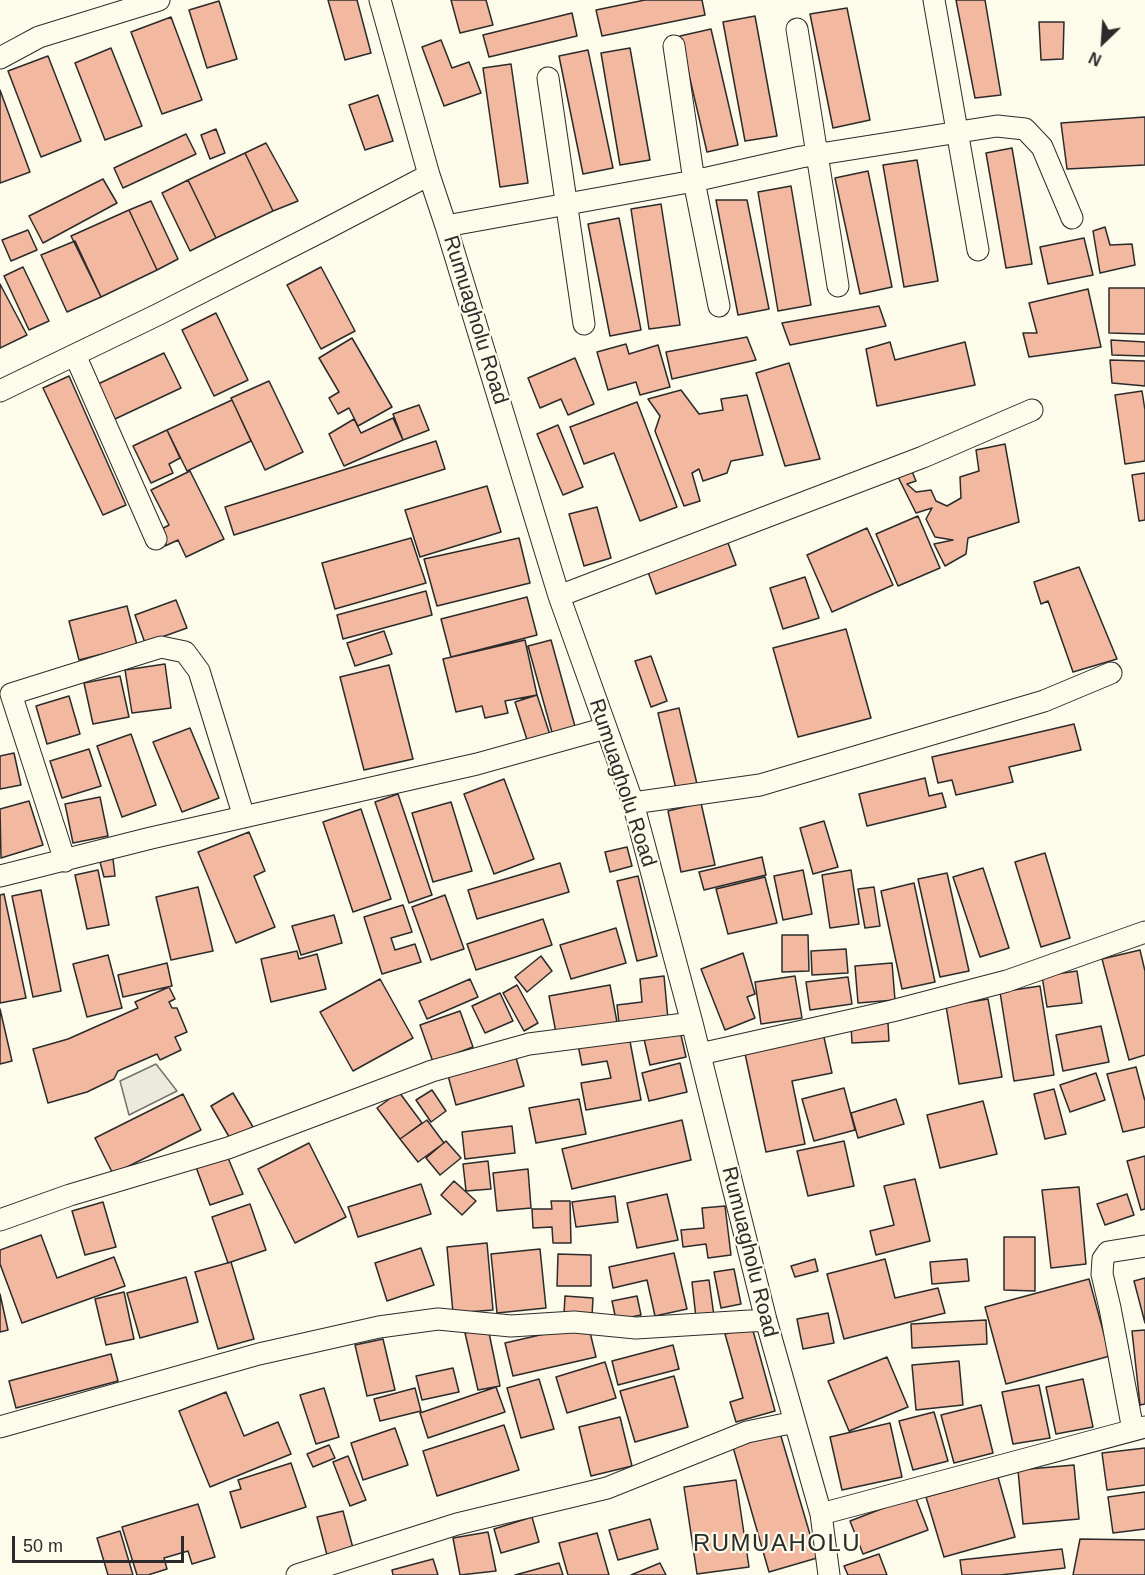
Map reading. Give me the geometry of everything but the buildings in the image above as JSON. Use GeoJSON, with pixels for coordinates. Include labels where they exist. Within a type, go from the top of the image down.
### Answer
{"type":"FeatureCollection","features":[{"type":"Feature","properties":{"kind":"street"},"geometry":{"type":"LineString","coordinates":[[0,58],[39,37],[159,0]]}},
{"type":"Feature","properties":{"kind":"street","name":"Rumuagholu Road"},"geometry":{"type":"LineString","coordinates":[[380,0],[429,175],[559,596],[633,803],[700,1054],[765,1320],[821,1514],[829,1575]]}},
{"type":"Feature","properties":{"kind":"street"},"geometry":{"type":"LineString","coordinates":[[934,0],[978,250]]}},
{"type":"Feature","properties":{"kind":"street"},"geometry":{"type":"LineString","coordinates":[[797,29],[838,286]]}},
{"type":"Feature","properties":{"kind":"street"},"geometry":{"type":"LineString","coordinates":[[674,46],[694,181],[718,306]]}},
{"type":"Feature","properties":{"kind":"street"},"geometry":{"type":"LineString","coordinates":[[548,78],[584,324]]}},
{"type":"Feature","properties":{"kind":"street"},"geometry":{"type":"LineString","coordinates":[[446,226],[694,181],[817,155],[997,126],[1025,129],[1042,147],[1072,218]]}},
{"type":"Feature","properties":{"kind":"street"},"geometry":{"type":"LineString","coordinates":[[0,391],[314,236],[429,175]]}},
{"type":"Feature","properties":{"kind":"street"},"geometry":{"type":"LineString","coordinates":[[75,355],[156,539]]}},
{"type":"Feature","properties":{"kind":"street"},"geometry":{"type":"LineString","coordinates":[[559,596],[923,457],[1032,410]]}},
{"type":"Feature","properties":{"kind":"street"},"geometry":{"type":"LineString","coordinates":[[65,861],[11,694],[161,647],[185,652],[199,671],[244,817]]}},
{"type":"Feature","properties":{"kind":"street"},"geometry":{"type":"LineString","coordinates":[[633,803],[760,785],[1044,701],[1111,673]]}},
{"type":"Feature","properties":{"kind":"street"},"geometry":{"type":"LineString","coordinates":[[0,876],[477,764],[606,728]]}},
{"type":"Feature","properties":{"kind":"street"},"geometry":{"type":"LineString","coordinates":[[700,1054],[892,1011],[995,984],[1145,932]]}},
{"type":"Feature","properties":{"kind":"street"},"geometry":{"type":"LineString","coordinates":[[0,1220],[70,1196],[228,1148],[443,1068],[530,1044],[692,1023]]}},
{"type":"Feature","properties":{"kind":"street"},"geometry":{"type":"LineString","coordinates":[[821,1514],[1139,1429],[1102,1274],[1103,1259],[1108,1252],[1145,1246]]}},
{"type":"Feature","properties":{"kind":"street"},"geometry":{"type":"LineString","coordinates":[[0,1427],[259,1354],[379,1327],[438,1319],[512,1326],[574,1322],[636,1328],[765,1320]]}},
{"type":"Feature","properties":{"kind":"street"},"geometry":{"type":"LineString","coordinates":[[297,1575],[457,1524],[607,1488],[747,1432],[795,1422]]}},
{"type":"Feature","properties":{"kind":"shaded area"},"geometry":{"type":"Polygon","coordinates":[[[156,1064],[177,1091],[129,1115],[120,1081],[156,1064]]]}},
{"type":"Feature","properties":{"kind":"district","name":"RUMUAHOLU"},"geometry":{"type":"Point","coordinates":[777,1544]}}]}
